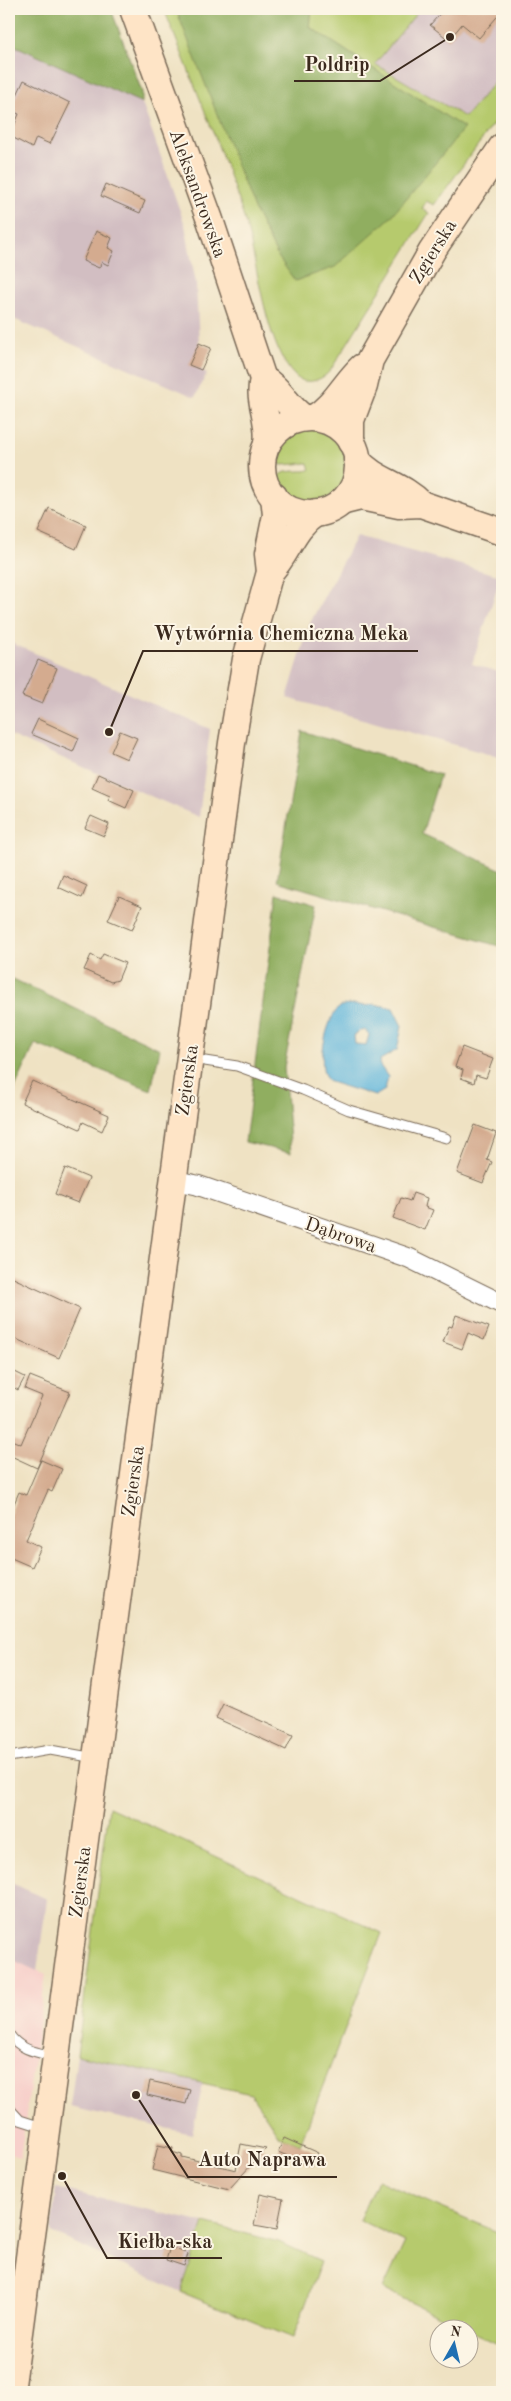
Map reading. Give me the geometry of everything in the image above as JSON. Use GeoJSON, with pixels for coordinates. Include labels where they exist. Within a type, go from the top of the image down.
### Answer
{"type":"FeatureCollection","features":[{"type":"Feature","properties":{"kind":"main road","name":"Aleksandrowska"},"geometry":{"type":"LineString","coordinates":[[133,9],[206,211],[263,379],[260,391],[269,426],[267,444]]}},
{"type":"Feature","properties":{"kind":"main road","name":"Zgierska"},"geometry":{"type":"LineString","coordinates":[[354,451],[351,420],[364,386],[370,360],[432,250],[502,147]]}},
{"type":"Feature","properties":{"kind":"main road","name":"Zgierska"},"geometry":{"type":"LineString","coordinates":[[309,418],[333,404],[350,378],[370,360]]}},
{"type":"Feature","properties":{"kind":"main road","name":"Aleksandrowska"},"geometry":{"type":"LineString","coordinates":[[263,379],[274,385],[292,411],[309,418]]}},
{"type":"Feature","properties":{"kind":"main road"},"geometry":{"type":"LineString","coordinates":[[354,451],[356,478],[347,495],[333,507],[316,513],[297,512],[288,508],[268,489],[262,471],[262,462],[267,444],[272,436],[286,424],[309,418],[332,423],[346,435],[367,471],[403,489],[421,504],[502,532]]}},
{"type":"Feature","properties":{"kind":"main road","name":"Zgierska"},"geometry":{"type":"LineString","coordinates":[[11,2392],[189,1059],[240,693],[254,627],[270,572],[268,554],[276,515],[274,496]]}},
{"type":"Feature","properties":{"kind":"main road"},"geometry":{"type":"LineString","coordinates":[[341,502],[361,497],[399,505],[421,504]]}},
{"type":"Feature","properties":{"kind":"main road","name":"Zgierska"},"geometry":{"type":"LineString","coordinates":[[270,572],[282,560],[297,529],[316,513]]}},
{"type":"Feature","properties":{"kind":"street","name":"Dąbrowa"},"geometry":{"type":"LineString","coordinates":[[173,1180],[197,1185],[410,1258],[502,1304]]}},
{"type":"Feature","properties":{"kind":"lane"},"geometry":{"type":"LineString","coordinates":[[189,1059],[237,1066],[303,1090],[349,1110],[446,1138]]}},
{"type":"Feature","properties":{"kind":"lane"},"geometry":{"type":"LineString","coordinates":[[9,1757],[50,1750],[95,1758]]}},
{"type":"Feature","properties":{"kind":"lane"},"geometry":{"type":"LineString","coordinates":[[9,2034],[16,2044],[29,2050],[56,2057]]}},
{"type":"Feature","properties":{"kind":"lane"},"geometry":{"type":"LineString","coordinates":[[9,2108],[20,2120],[46,2128]]}},
{"type":"Feature","properties":{"kind":"shaded area"},"geometry":{"type":"Polygon","coordinates":[[[420,9],[502,9],[502,73],[465,117],[374,64],[420,9]]]}},
{"type":"Feature","properties":{"kind":"shaded area"},"geometry":{"type":"Polygon","coordinates":[[[9,43],[142,103],[185,225],[196,284],[199,343],[211,348],[201,370],[207,373],[195,397],[9,317],[9,43]]]}},
{"type":"Feature","properties":{"kind":"shaded area"},"geometry":{"type":"Polygon","coordinates":[[[356,536],[501,576],[472,664],[502,673],[502,758],[287,698],[310,623],[356,536]]]}},
{"type":"Feature","properties":{"kind":"shaded area"},"geometry":{"type":"Polygon","coordinates":[[[9,642],[210,729],[199,817],[9,735],[9,642]]]}},
{"type":"Feature","properties":{"kind":"shaded area"},"geometry":{"type":"Polygon","coordinates":[[[9,1882],[47,1899],[37,1971],[9,1958],[9,1882]]]}},
{"type":"Feature","properties":{"kind":"shaded area"},"geometry":{"type":"Polygon","coordinates":[[[9,1958],[46,1974],[20,2158],[9,2153],[9,1958]]]}},
{"type":"Feature","properties":{"kind":"shaded area"},"geometry":{"type":"Polygon","coordinates":[[[77,2055],[203,2083],[192,2134],[70,2107],[77,2055]]]}},
{"type":"Feature","properties":{"kind":"shaded area"},"geometry":{"type":"Polygon","coordinates":[[[56,2188],[204,2223],[181,2292],[51,2232],[56,2188]]]}},
{"type":"Feature","properties":{"kind":"green space"},"geometry":{"type":"Polygon","coordinates":[[[9,9],[111,9],[142,92],[142,103],[9,43],[9,9]]]}},
{"type":"Feature","properties":{"kind":"green space"},"geometry":{"type":"Polygon","coordinates":[[[164,9],[420,9],[375,64],[465,117],[502,73],[502,112],[434,205],[426,201],[422,209],[429,213],[330,371],[314,381],[304,381],[296,377],[285,363],[276,345],[263,301],[243,215],[215,137],[164,9]]]}},
{"type":"Feature","properties":{"kind":"green space"},"geometry":{"type":"Polygon","coordinates":[[[176,9],[312,9],[310,27],[464,128],[391,217],[335,267],[295,281],[277,255],[254,209],[176,9]]]}},
{"type":"Feature","properties":{"kind":"green space"},"geometry":{"type":"Polygon","coordinates":[[[302,429],[325,431],[342,446],[345,456],[345,478],[333,495],[323,501],[303,502],[286,493],[277,482],[278,477],[283,473],[310,470],[308,463],[282,465],[276,462],[275,456],[278,446],[286,437],[302,429]]]}},
{"type":"Feature","properties":{"kind":"green space"},"geometry":{"type":"Polygon","coordinates":[[[302,731],[440,775],[422,834],[502,870],[502,947],[277,881],[302,731]]]}},
{"type":"Feature","properties":{"kind":"green space"},"geometry":{"type":"Polygon","coordinates":[[[277,893],[316,905],[284,1067],[291,1153],[245,1142],[277,893]]]}},
{"type":"Feature","properties":{"kind":"green space"},"geometry":{"type":"Polygon","coordinates":[[[9,977],[160,1049],[151,1090],[35,1044],[9,1102],[9,977]]]}},
{"type":"Feature","properties":{"kind":"green space"},"geometry":{"type":"Polygon","coordinates":[[[109,1807],[382,1933],[300,2145],[279,2136],[251,2094],[77,2055],[109,1807]]]}},
{"type":"Feature","properties":{"kind":"green space"},"geometry":{"type":"Polygon","coordinates":[[[377,2180],[502,2234],[502,2346],[478,2335],[478,2318],[444,2318],[383,2289],[405,2242],[359,2220],[377,2180]]]}},
{"type":"Feature","properties":{"kind":"green space"},"geometry":{"type":"Polygon","coordinates":[[[204,2223],[279,2242],[321,2261],[293,2338],[181,2292],[204,2223]]]}},
{"type":"Feature","properties":{"kind":"water"},"geometry":{"type":"Polygon","coordinates":[[[348,1004],[374,1004],[393,1008],[402,1026],[397,1050],[380,1060],[379,1064],[388,1077],[385,1090],[375,1096],[330,1082],[325,1076],[322,1057],[326,1032],[340,1007],[348,1004]],[[360,1030],[354,1036],[355,1044],[366,1045],[369,1035],[365,1030],[360,1030]]]}},
{"type":"Feature","properties":{"kind":"building"},"geometry":{"type":"Polygon","coordinates":[[[444,9],[502,9],[502,11],[479,38],[462,24],[449,40],[430,25],[444,9]]]}},
{"type":"Feature","properties":{"kind":"building"},"geometry":{"type":"Polygon","coordinates":[[[24,80],[70,103],[50,144],[36,138],[32,148],[10,136],[19,114],[10,110],[24,80]]]}},
{"type":"Feature","properties":{"kind":"building"},"geometry":{"type":"Polygon","coordinates":[[[106,184],[145,201],[140,213],[101,196],[106,184]]]}},
{"type":"Feature","properties":{"kind":"building"},"geometry":{"type":"Polygon","coordinates":[[[96,231],[112,238],[108,248],[114,251],[108,265],[102,262],[99,268],[83,261],[96,231]]]}},
{"type":"Feature","properties":{"kind":"building"},"geometry":{"type":"Polygon","coordinates":[[[199,343],[211,348],[201,370],[189,365],[199,343]]]}},
{"type":"Feature","properties":{"kind":"building"},"geometry":{"type":"Polygon","coordinates":[[[49,508],[86,525],[76,549],[38,532],[49,508]]]}},
{"type":"Feature","properties":{"kind":"building"},"geometry":{"type":"Polygon","coordinates":[[[38,660],[57,668],[42,704],[22,696],[38,660]]]}},
{"type":"Feature","properties":{"kind":"building"},"geometry":{"type":"Polygon","coordinates":[[[38,719],[79,738],[73,752],[31,734],[38,719]]]}},
{"type":"Feature","properties":{"kind":"building"},"geometry":{"type":"Polygon","coordinates":[[[120,731],[137,738],[127,759],[111,752],[120,731]]]}},
{"type":"Feature","properties":{"kind":"building"},"geometry":{"type":"Polygon","coordinates":[[[98,774],[134,790],[126,808],[108,800],[110,796],[92,788],[98,774]]]}},
{"type":"Feature","properties":{"kind":"building"},"geometry":{"type":"Polygon","coordinates":[[[91,816],[109,824],[104,836],[85,828],[91,816]]]}},
{"type":"Feature","properties":{"kind":"building"},"geometry":{"type":"Polygon","coordinates":[[[63,875],[87,886],[82,898],[58,887],[63,875]]]}},
{"type":"Feature","properties":{"kind":"building"},"geometry":{"type":"Polygon","coordinates":[[[119,896],[142,906],[132,930],[108,920],[119,896]]]}},
{"type":"Feature","properties":{"kind":"building"},"geometry":{"type":"Polygon","coordinates":[[[103,954],[125,963],[118,980],[111,982],[84,970],[91,955],[100,960],[103,954]]]}},
{"type":"Feature","properties":{"kind":"building"},"geometry":{"type":"Polygon","coordinates":[[[462,1047],[493,1059],[486,1078],[476,1075],[474,1083],[461,1078],[463,1070],[455,1067],[462,1047]]]}},
{"type":"Feature","properties":{"kind":"building"},"geometry":{"type":"Polygon","coordinates":[[[32,1081],[109,1115],[102,1131],[83,1122],[80,1129],[22,1103],[32,1081]]]}},
{"type":"Feature","properties":{"kind":"building"},"geometry":{"type":"Polygon","coordinates":[[[475,1125],[496,1133],[487,1160],[492,1162],[483,1183],[457,1173],[475,1125]]]}},
{"type":"Feature","properties":{"kind":"building"},"geometry":{"type":"Polygon","coordinates":[[[65,1168],[89,1178],[78,1203],[55,1194],[65,1168]]]}},
{"type":"Feature","properties":{"kind":"building"},"geometry":{"type":"Polygon","coordinates":[[[413,1193],[427,1198],[425,1207],[433,1210],[425,1230],[393,1218],[401,1198],[410,1201],[413,1193]]]}},
{"type":"Feature","properties":{"kind":"building"},"geometry":{"type":"Polygon","coordinates":[[[9,1276],[80,1309],[59,1358],[9,1336],[9,1276]]]}},
{"type":"Feature","properties":{"kind":"building"},"geometry":{"type":"Polygon","coordinates":[[[456,1315],[489,1327],[484,1340],[468,1333],[462,1349],[443,1342],[449,1326],[452,1327],[456,1315]]]}},
{"type":"Feature","properties":{"kind":"building"},"geometry":{"type":"Polygon","coordinates":[[[9,1369],[25,1377],[18,1390],[9,1385],[9,1369]]]}},
{"type":"Feature","properties":{"kind":"building"},"geometry":{"type":"Polygon","coordinates":[[[30,1376],[70,1392],[37,1468],[9,1455],[9,1439],[21,1444],[42,1396],[25,1389],[30,1376]]]}},
{"type":"Feature","properties":{"kind":"building"},"geometry":{"type":"Polygon","coordinates":[[[41,1460],[62,1469],[52,1492],[48,1490],[26,1540],[41,1547],[32,1567],[9,1557],[9,1516],[19,1492],[26,1495],[41,1460]]]}},
{"type":"Feature","properties":{"kind":"building"},"geometry":{"type":"Polygon","coordinates":[[[223,1704],[293,1735],[286,1750],[216,1718],[223,1704]]]}},
{"type":"Feature","properties":{"kind":"building"},"geometry":{"type":"Polygon","coordinates":[[[150,2081],[190,2090],[186,2104],[147,2095],[150,2081]]]}},
{"type":"Feature","properties":{"kind":"building"},"geometry":{"type":"Polygon","coordinates":[[[284,2138],[318,2153],[311,2166],[278,2152],[284,2138]]]}},
{"type":"Feature","properties":{"kind":"building"},"geometry":{"type":"Polygon","coordinates":[[[241,2144],[266,2149],[229,2189],[152,2170],[158,2145],[173,2148],[172,2152],[182,2155],[182,2157],[236,2170],[241,2144]]]}},
{"type":"Feature","properties":{"kind":"building"},"geometry":{"type":"Polygon","coordinates":[[[260,2194],[283,2199],[277,2229],[254,2225],[260,2194]]]}},
{"type":"Feature","properties":{"kind":"building"},"geometry":{"type":"Polygon","coordinates":[[[170,2247],[188,2254],[184,2266],[166,2260],[170,2247]]]}},
{"type":"Feature","properties":{"kind":"place","name":"Poldrip"},"geometry":{"type":"Point","coordinates":[450,37]}},
{"type":"Feature","properties":{"kind":"place","name":"Wytwórnia Chemiczna Meka"},"geometry":{"type":"Point","coordinates":[109,732]}},
{"type":"Feature","properties":{"kind":"place","name":"Auto Naprawa"},"geometry":{"type":"Point","coordinates":[136,2095]}},
{"type":"Feature","properties":{"kind":"place","name":"Kiełba-ska"},"geometry":{"type":"Point","coordinates":[62,2176]}}]}
